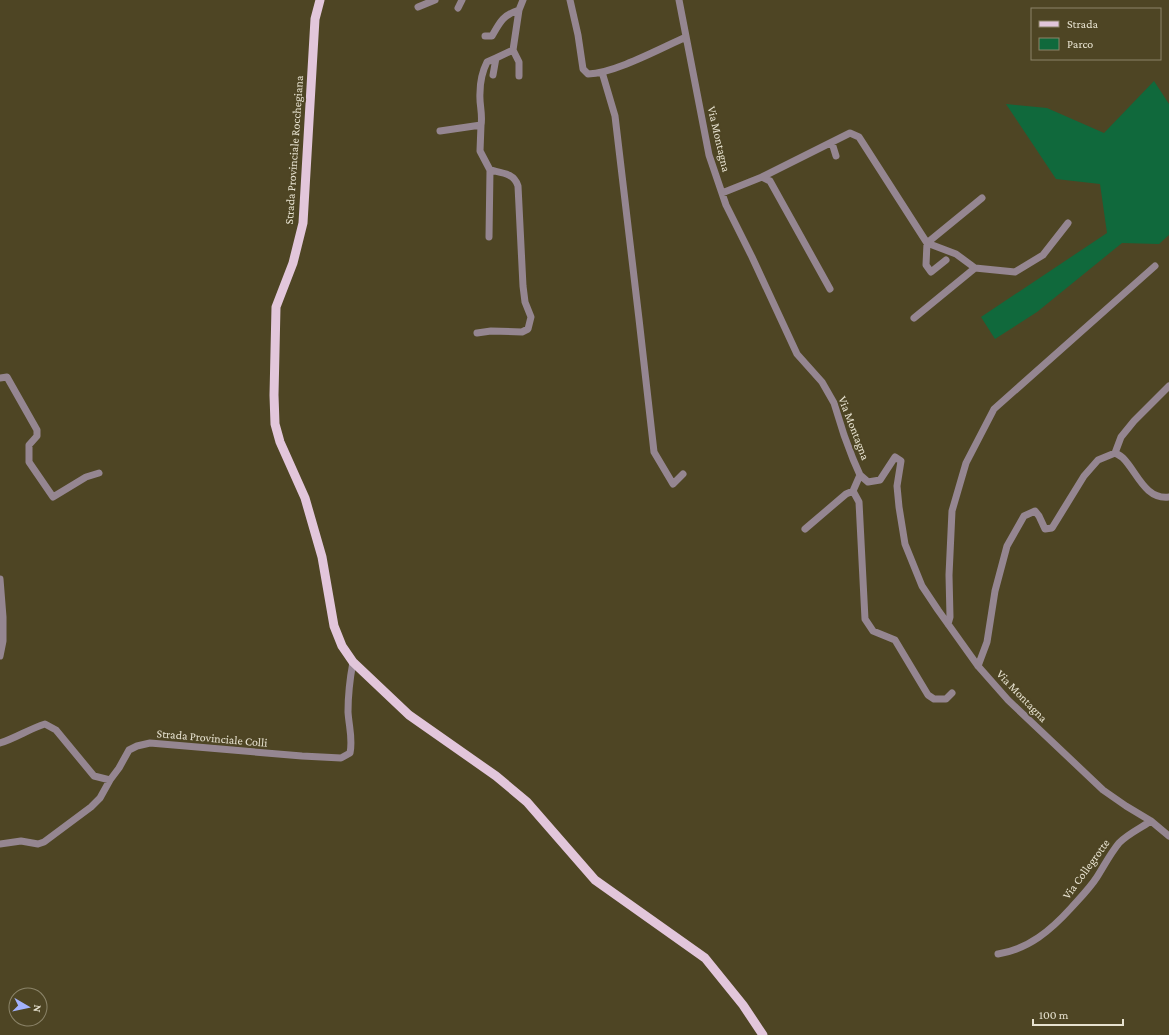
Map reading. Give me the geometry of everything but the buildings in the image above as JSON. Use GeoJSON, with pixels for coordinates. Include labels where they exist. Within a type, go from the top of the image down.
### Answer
{"type":"FeatureCollection","features":[{"type":"Feature","properties":{"kind":"main road","name":"Strada Provinciale Rocchegiana"},"geometry":{"type":"LineString","coordinates":[[320,0],[315,19],[303,223],[293,263],[276,307],[274,395],[275,424],[280,442],[305,498],[322,557],[334,626],[342,646],[353,662],[409,715],[496,776],[527,802],[595,880],[705,958],[743,1005],[763,1035]]}},
{"type":"Feature","properties":{"kind":"street"},"geometry":{"type":"LineString","coordinates":[[418,7],[435,0]]}},
{"type":"Feature","properties":{"kind":"street"},"geometry":{"type":"LineString","coordinates":[[458,8],[462,0]]}},
{"type":"Feature","properties":{"kind":"street"},"geometry":{"type":"LineString","coordinates":[[519,76],[519,62],[513,50],[519,10],[523,0]]}},
{"type":"Feature","properties":{"kind":"street"},"geometry":{"type":"LineString","coordinates":[[570,0],[578,35],[583,69],[588,74],[602,72],[619,66],[686,37]]}},
{"type":"Feature","properties":{"kind":"street","name":"Via Montagna"},"geometry":{"type":"LineString","coordinates":[[679,0],[709,154],[726,205],[797,354],[822,382],[834,403],[844,435],[860,475],[868,482],[880,480],[895,457],[901,461],[897,486],[905,544],[922,586],[978,666],[1008,700],[1103,790],[1151,821],[1169,836]]}},
{"type":"Feature","properties":{"kind":"street"},"geometry":{"type":"LineString","coordinates":[[485,36],[492,36],[502,19],[519,10]]}},
{"type":"Feature","properties":{"kind":"street"},"geometry":{"type":"LineString","coordinates":[[489,237],[490,170],[480,150],[482,117],[480,93],[482,72],[487,62],[513,50]]}},
{"type":"Feature","properties":{"kind":"street"},"geometry":{"type":"LineString","coordinates":[[493,75],[496,58]]}},
{"type":"Feature","properties":{"kind":"street"},"geometry":{"type":"LineString","coordinates":[[602,72],[615,116],[654,452],[673,484],[683,474]]}},
{"type":"Feature","properties":{"kind":"street"},"geometry":{"type":"LineString","coordinates":[[440,131],[481,125]]}},
{"type":"Feature","properties":{"kind":"street"},"geometry":{"type":"LineString","coordinates":[[722,193],[762,177],[850,133],[859,137],[927,243],[926,265],[931,272],[946,260]]}},
{"type":"Feature","properties":{"kind":"street"},"geometry":{"type":"LineString","coordinates":[[832,143],[836,156]]}},
{"type":"Feature","properties":{"kind":"street"},"geometry":{"type":"LineString","coordinates":[[477,332],[522,332],[528,329],[531,317],[526,302],[524,286],[518,186],[512,175],[490,170]]}},
{"type":"Feature","properties":{"kind":"street"},"geometry":{"type":"LineString","coordinates":[[762,177],[770,181],[830,289]]}},
{"type":"Feature","properties":{"kind":"street"},"geometry":{"type":"LineString","coordinates":[[927,243],[982,198]]}},
{"type":"Feature","properties":{"kind":"street"},"geometry":{"type":"LineString","coordinates":[[927,243],[956,254],[975,268],[1016,272],[1043,255],[1068,222]]}},
{"type":"Feature","properties":{"kind":"street"},"geometry":{"type":"LineString","coordinates":[[948,624],[950,617],[949,575],[952,511],[966,463],[994,409],[1155,266]]}},
{"type":"Feature","properties":{"kind":"street"},"geometry":{"type":"LineString","coordinates":[[914,318],[975,268]]}},
{"type":"Feature","properties":{"kind":"street"},"geometry":{"type":"LineString","coordinates":[[0,378],[7,377],[37,430],[37,436],[29,445],[29,462],[53,497],[86,477],[100,473]]}},
{"type":"Feature","properties":{"kind":"street"},"geometry":{"type":"LineString","coordinates":[[978,666],[987,642],[995,591],[1007,546],[1024,516],[1035,511],[1045,529],[1052,528],[1084,476],[1098,460],[1115,453],[1121,438],[1134,421],[1169,386]]}},
{"type":"Feature","properties":{"kind":"street"},"geometry":{"type":"LineString","coordinates":[[895,449],[895,457]]}},
{"type":"Feature","properties":{"kind":"street"},"geometry":{"type":"LineString","coordinates":[[1115,453],[1123,458],[1139,480],[1152,494],[1169,497]]}},
{"type":"Feature","properties":{"kind":"street"},"geometry":{"type":"LineString","coordinates":[[805,529],[846,494],[853,491],[860,475]]}},
{"type":"Feature","properties":{"kind":"street"},"geometry":{"type":"LineString","coordinates":[[853,491],[859,502],[865,619],[873,631],[895,640],[928,696],[934,699],[946,699],[952,693]]}},
{"type":"Feature","properties":{"kind":"street"},"geometry":{"type":"LineString","coordinates":[[0,579],[3,641],[0,656]]}},
{"type":"Feature","properties":{"kind":"street","name":"Strada Provinciale Colli"},"geometry":{"type":"LineString","coordinates":[[110,780],[129,750],[137,746],[150,743],[341,758],[350,753],[352,742],[348,712],[349,680],[353,662]]}},
{"type":"Feature","properties":{"kind":"street"},"geometry":{"type":"LineString","coordinates":[[0,743],[34,727],[45,724],[56,730],[94,776],[110,780],[100,798],[44,842],[38,844],[21,840],[0,844]]}},
{"type":"Feature","properties":{"kind":"street","name":"Via Collegrotte"},"geometry":{"type":"LineString","coordinates":[[998,954],[1022,948],[1038,939],[1050,929],[1079,899],[1096,878],[1120,842],[1151,821]]}},
{"type":"Feature","properties":{"kind":"green space"},"geometry":{"type":"Polygon","coordinates":[[[1154,81],[1169,104],[1169,235],[1159,244],[1122,243],[1037,312],[995,339],[981,317],[1107,233],[1100,184],[1056,179],[1006,104],[1047,108],[1104,133],[1154,81]]]}}]}
